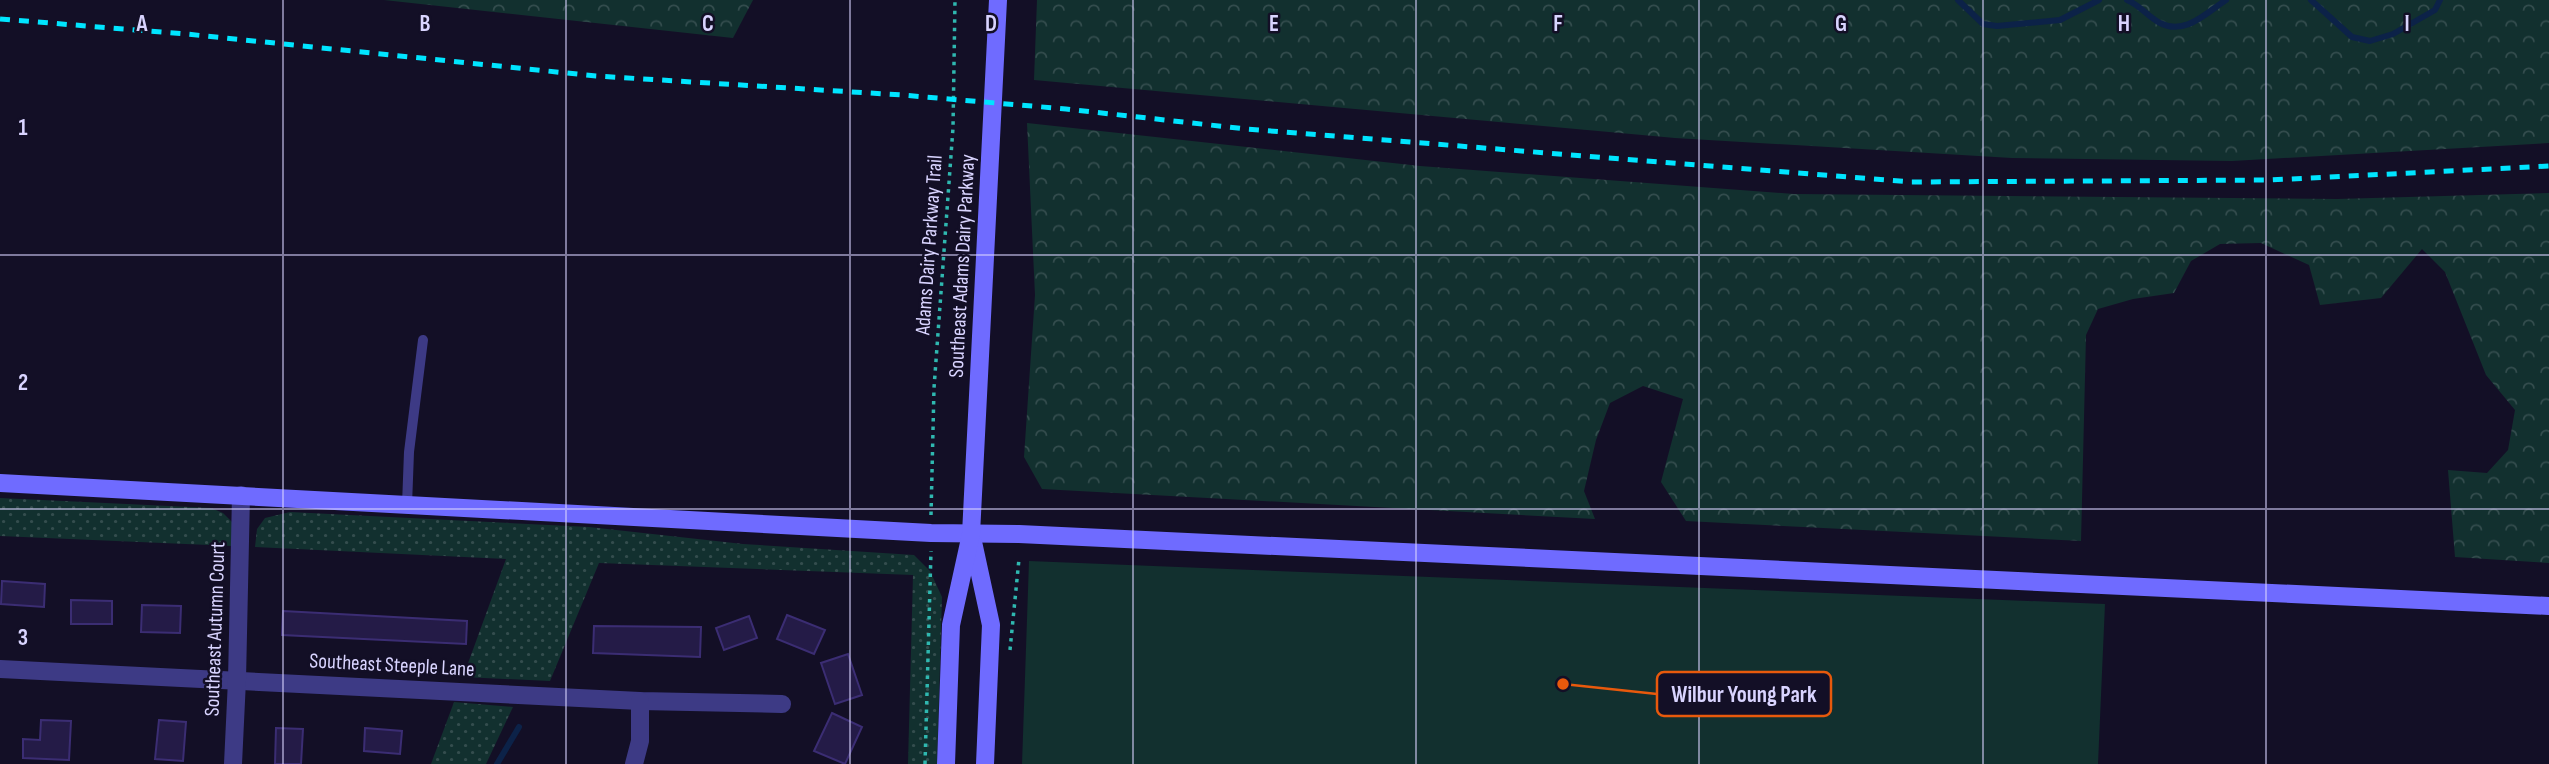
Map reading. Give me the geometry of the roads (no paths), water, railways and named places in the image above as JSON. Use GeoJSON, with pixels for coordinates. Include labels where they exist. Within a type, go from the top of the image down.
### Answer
{"type":"FeatureCollection","features":[{"type":"Feature","properties":{"kind":"main road","name":"Southeast Adams Dairy Parkway"},"geometry":{"type":"LineString","coordinates":[[946,764],[951,625],[971,534],[998,0]]}},
{"type":"Feature","properties":{"kind":"main road"},"geometry":{"type":"LineString","coordinates":[[0,483],[971,534],[1019,534],[2549,606]]}},
{"type":"Feature","properties":{"kind":"main road","name":"Southeast Adams Dairy Parkway"},"geometry":{"type":"LineString","coordinates":[[971,534],[991,625],[985,764]]}},
{"type":"Feature","properties":{"kind":"street","name":"Southeast Autumn Court"},"geometry":{"type":"LineString","coordinates":[[233,764],[241,495]]}},
{"type":"Feature","properties":{"kind":"street","name":"Southeast Steeple Lane"},"geometry":{"type":"LineString","coordinates":[[0,669],[640,701],[782,704]]}},
{"type":"Feature","properties":{"kind":"street"},"geometry":{"type":"LineString","coordinates":[[634,764],[640,741],[640,701]]}},
{"type":"Feature","properties":{"kind":"lane"},"geometry":{"type":"LineString","coordinates":[[407,505],[409,452],[423,340]]}},
{"type":"Feature","properties":{"kind":"waterway"},"geometry":{"type":"LineString","coordinates":[[1958,0],[1983,24],[1997,26],[2060,20],[2099,0]]}},
{"type":"Feature","properties":{"kind":"waterway"},"geometry":{"type":"LineString","coordinates":[[2127,0],[2160,23],[2178,27],[2195,21],[2226,0]]}},
{"type":"Feature","properties":{"kind":"waterway"},"geometry":{"type":"LineString","coordinates":[[2311,0],[2352,37],[2370,41],[2393,34],[2435,10],[2440,0]]}},
{"type":"Feature","properties":{"kind":"waterway"},"geometry":{"type":"LineString","coordinates":[[497,764],[519,727]]}},
{"type":"Feature","properties":{"kind":"railway"},"geometry":{"type":"LineString","coordinates":[[0,19],[186,34],[596,76],[902,95],[1066,109],[1246,129],[1911,182],[2270,180],[2549,166]]}},
{"type":"Feature","properties":{"kind":"place","name":"Wilbur Young Park"},"geometry":{"type":"Point","coordinates":[1563,684]}}]}
